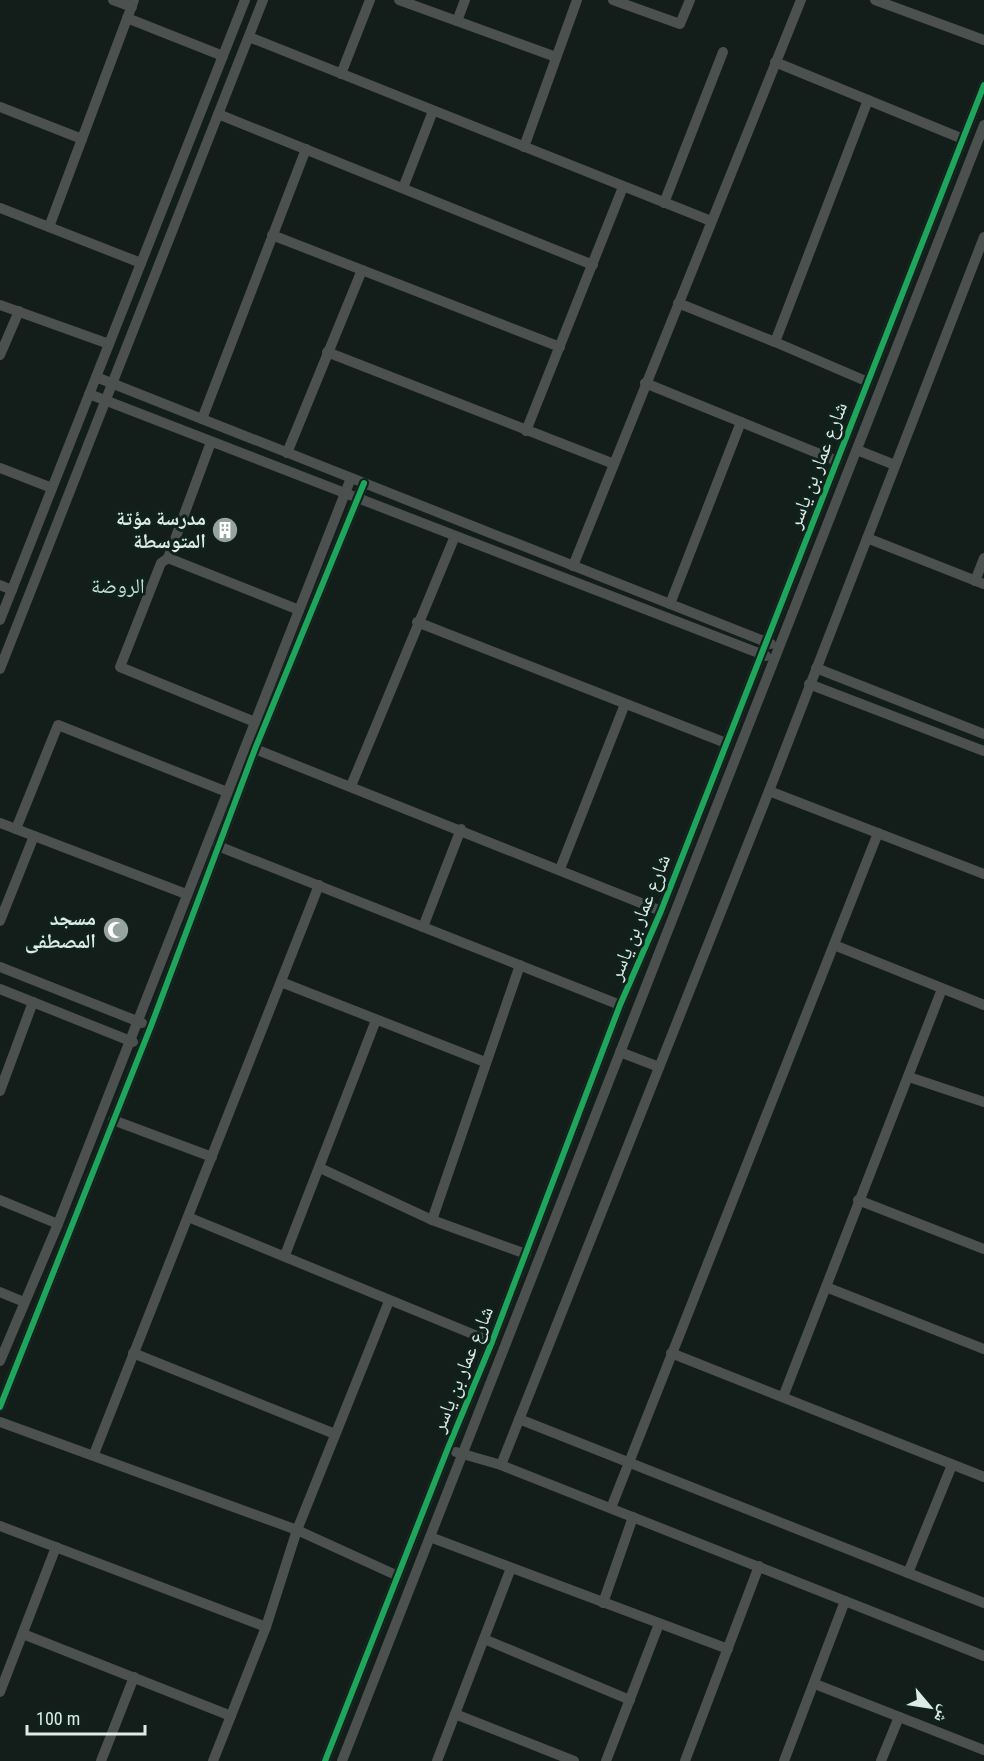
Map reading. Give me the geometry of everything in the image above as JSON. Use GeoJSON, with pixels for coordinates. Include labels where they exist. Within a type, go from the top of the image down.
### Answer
{"type":"FeatureCollection","features":[{"type":"Feature","properties":{"kind":"street"},"geometry":{"type":"LineString","coordinates":[[113,0],[223,56]]}},
{"type":"Feature","properties":{"kind":"street"},"geometry":{"type":"LineString","coordinates":[[0,620],[245,0]]}},
{"type":"Feature","properties":{"kind":"street"},"geometry":{"type":"LineString","coordinates":[[0,669],[263,0]]}},
{"type":"Feature","properties":{"kind":"street"},"geometry":{"type":"LineString","coordinates":[[341,74],[370,0]]}},
{"type":"Feature","properties":{"kind":"street"},"geometry":{"type":"LineString","coordinates":[[399,0],[556,57]]}},
{"type":"Feature","properties":{"kind":"street"},"geometry":{"type":"LineString","coordinates":[[457,21],[465,0]]}},
{"type":"Feature","properties":{"kind":"street"},"geometry":{"type":"LineString","coordinates":[[524,147],[577,0]]}},
{"type":"Feature","properties":{"kind":"street"},"geometry":{"type":"LineString","coordinates":[[613,0],[680,24],[690,0]]}},
{"type":"Feature","properties":{"kind":"street"},"geometry":{"type":"LineString","coordinates":[[573,566],[801,0]]}},
{"type":"Feature","properties":{"kind":"street"},"geometry":{"type":"LineString","coordinates":[[875,0],[984,40]]}},
{"type":"Feature","properties":{"kind":"street"},"geometry":{"type":"LineString","coordinates":[[49,227],[131,8]]}},
{"type":"Feature","properties":{"kind":"street"},"geometry":{"type":"LineString","coordinates":[[249,37],[711,221]]}},
{"type":"Feature","properties":{"kind":"street"},"geometry":{"type":"LineString","coordinates":[[664,203],[723,52]]}},
{"type":"Feature","properties":{"kind":"street"},"geometry":{"type":"LineString","coordinates":[[776,62],[963,140]]}},
{"type":"Feature","properties":{"kind":"street","name":"شارع عمار بن ياسر"},"geometry":{"type":"LineString","coordinates":[[325,1761],[492,1342],[620,1005],[661,910],[984,85]]}},
{"type":"Feature","properties":{"kind":"street"},"geometry":{"type":"LineString","coordinates":[[775,342],[868,100]]}},
{"type":"Feature","properties":{"kind":"street"},"geometry":{"type":"LineString","coordinates":[[0,106],[82,140]]}},
{"type":"Feature","properties":{"kind":"street"},"geometry":{"type":"LineString","coordinates":[[403,188],[433,111]]}},
{"type":"Feature","properties":{"kind":"street"},"geometry":{"type":"LineString","coordinates":[[218,114],[593,265]]}},
{"type":"Feature","properties":{"kind":"street","name":"شارع عمار بن ياسر"},"geometry":{"type":"LineString","coordinates":[[342,1761],[537,1270],[620,1052],[984,125]]}},
{"type":"Feature","properties":{"kind":"street"},"geometry":{"type":"LineString","coordinates":[[202,419],[306,149]]}},
{"type":"Feature","properties":{"kind":"street"},"geometry":{"type":"LineString","coordinates":[[526,431],[623,187]]}},
{"type":"Feature","properties":{"kind":"street"},"geometry":{"type":"LineString","coordinates":[[0,208],[141,263]]}},
{"type":"Feature","properties":{"kind":"street"},"geometry":{"type":"LineString","coordinates":[[272,235],[560,347]]}},
{"type":"Feature","properties":{"kind":"street"},"geometry":{"type":"LineString","coordinates":[[501,1465],[981,252],[984,237]]}},
{"type":"Feature","properties":{"kind":"street"},"geometry":{"type":"LineString","coordinates":[[287,453],[362,270]]}},
{"type":"Feature","properties":{"kind":"street"},"geometry":{"type":"LineString","coordinates":[[678,303],[868,382]]}},
{"type":"Feature","properties":{"kind":"street"},"geometry":{"type":"LineString","coordinates":[[0,305],[110,344]]}},
{"type":"Feature","properties":{"kind":"street"},"geometry":{"type":"LineString","coordinates":[[0,355],[19,311]]}},
{"type":"Feature","properties":{"kind":"street"},"geometry":{"type":"LineString","coordinates":[[327,352],[614,464]]}},
{"type":"Feature","properties":{"kind":"street"},"geometry":{"type":"LineString","coordinates":[[96,377],[780,647]]}},
{"type":"Feature","properties":{"kind":"street"},"geometry":{"type":"LineString","coordinates":[[645,383],[837,461]]}},
{"type":"Feature","properties":{"kind":"street"},"geometry":{"type":"LineString","coordinates":[[89,394],[776,659]]}},
{"type":"Feature","properties":{"kind":"street"},"geometry":{"type":"LineString","coordinates":[[670,604],[741,422]]}},
{"type":"Feature","properties":{"kind":"street"},"geometry":{"type":"LineString","coordinates":[[211,442],[168,558],[161,562],[120,667],[255,722]]}},
{"type":"Feature","properties":{"kind":"street"},"geometry":{"type":"LineString","coordinates":[[857,450],[895,465]]}},
{"type":"Feature","properties":{"kind":"street"},"geometry":{"type":"LineString","coordinates":[[0,468],[52,488]]}},
{"type":"Feature","properties":{"kind":"street"},"geometry":{"type":"LineString","coordinates":[[0,1361],[58,1224],[351,478]]}},
{"type":"Feature","properties":{"kind":"street"},"geometry":{"type":"LineString","coordinates":[[0,1407],[151,1026],[255,749],[364,483]]}},
{"type":"Feature","properties":{"kind":"street"},"geometry":{"type":"LineString","coordinates":[[351,786],[417,622],[455,536]]}},
{"type":"Feature","properties":{"kind":"street"},"geometry":{"type":"LineString","coordinates":[[867,538],[980,582],[984,558]]}},
{"type":"Feature","properties":{"kind":"street"},"geometry":{"type":"LineString","coordinates":[[168,558],[299,610]]}},
{"type":"Feature","properties":{"kind":"street"},"geometry":{"type":"LineString","coordinates":[[0,585],[12,590]]}},
{"type":"Feature","properties":{"kind":"street"},"geometry":{"type":"LineString","coordinates":[[417,622],[726,743]]}},
{"type":"Feature","properties":{"kind":"street"},"geometry":{"type":"LineString","coordinates":[[816,668],[984,734]]}},
{"type":"Feature","properties":{"kind":"street"},"geometry":{"type":"LineString","coordinates":[[809,684],[984,751]]}},
{"type":"Feature","properties":{"kind":"street"},"geometry":{"type":"LineString","coordinates":[[560,869],[625,704]]}},
{"type":"Feature","properties":{"kind":"street"},"geometry":{"type":"LineString","coordinates":[[16,829],[58,724],[227,792]]}},
{"type":"Feature","properties":{"kind":"street"},"geometry":{"type":"LineString","coordinates":[[255,749],[661,910]]}},
{"type":"Feature","properties":{"kind":"street"},"geometry":{"type":"LineString","coordinates":[[769,790],[984,874]]}},
{"type":"Feature","properties":{"kind":"street"},"geometry":{"type":"LineString","coordinates":[[0,823],[186,894]]}},
{"type":"Feature","properties":{"kind":"street"},"geometry":{"type":"LineString","coordinates":[[423,927],[461,829]]}},
{"type":"Feature","properties":{"kind":"street"},"geometry":{"type":"LineString","coordinates":[[611,1508],[878,833]]}},
{"type":"Feature","properties":{"kind":"street"},"geometry":{"type":"LineString","coordinates":[[0,921],[34,836]]}},
{"type":"Feature","properties":{"kind":"street"},"geometry":{"type":"LineString","coordinates":[[218,846],[620,1005]]}},
{"type":"Feature","properties":{"kind":"street"},"geometry":{"type":"LineString","coordinates":[[94,1454],[319,885]]}},
{"type":"Feature","properties":{"kind":"street"},"geometry":{"type":"LineString","coordinates":[[834,945],[984,1005]]}},
{"type":"Feature","properties":{"kind":"street"},"geometry":{"type":"LineString","coordinates":[[432,1220],[520,965]]}},
{"type":"Feature","properties":{"kind":"street"},"geometry":{"type":"LineString","coordinates":[[0,967],[151,1026]]}},
{"type":"Feature","properties":{"kind":"street"},"geometry":{"type":"LineString","coordinates":[[281,982],[485,1062]]}},
{"type":"Feature","properties":{"kind":"street"},"geometry":{"type":"LineString","coordinates":[[0,989],[143,1046]]}},
{"type":"Feature","properties":{"kind":"street"},"geometry":{"type":"LineString","coordinates":[[783,1397],[942,989]]}},
{"type":"Feature","properties":{"kind":"street"},"geometry":{"type":"LineString","coordinates":[[0,1091],[33,1002]]}},
{"type":"Feature","properties":{"kind":"street"},"geometry":{"type":"LineString","coordinates":[[285,1255],[321,1168],[376,1020]]}},
{"type":"Feature","properties":{"kind":"street"},"geometry":{"type":"LineString","coordinates":[[620,1052],[659,1067]]}},
{"type":"Feature","properties":{"kind":"street"},"geometry":{"type":"LineString","coordinates":[[909,1077],[984,1101]]}},
{"type":"Feature","properties":{"kind":"street"},"geometry":{"type":"LineString","coordinates":[[114,1120],[212,1157]]}},
{"type":"Feature","properties":{"kind":"street"},"geometry":{"type":"LineString","coordinates":[[321,1168],[432,1220],[526,1254]]}},
{"type":"Feature","properties":{"kind":"street"},"geometry":{"type":"LineString","coordinates":[[0,1200],[58,1224]]}},
{"type":"Feature","properties":{"kind":"street"},"geometry":{"type":"LineString","coordinates":[[858,1200],[984,1250]]}},
{"type":"Feature","properties":{"kind":"street"},"geometry":{"type":"LineString","coordinates":[[188,1217],[492,1342]]}},
{"type":"Feature","properties":{"kind":"street"},"geometry":{"type":"LineString","coordinates":[[826,1287],[984,1349]]}},
{"type":"Feature","properties":{"kind":"street"},"geometry":{"type":"LineString","coordinates":[[0,1292],[24,1302]]}},
{"type":"Feature","properties":{"kind":"street"},"geometry":{"type":"LineString","coordinates":[[213,1761],[266,1626],[297,1530],[389,1301]]}},
{"type":"Feature","properties":{"kind":"street"},"geometry":{"type":"LineString","coordinates":[[133,1353],[335,1434]]}},
{"type":"Feature","properties":{"kind":"street"},"geometry":{"type":"LineString","coordinates":[[671,1353],[984,1477]]}},
{"type":"Feature","properties":{"kind":"street"},"geometry":{"type":"LineString","coordinates":[[519,1419],[984,1603]]}},
{"type":"Feature","properties":{"kind":"street"},"geometry":{"type":"LineString","coordinates":[[0,1422],[94,1454],[297,1530],[398,1576]]}},
{"type":"Feature","properties":{"kind":"street"},"geometry":{"type":"LineString","coordinates":[[448,1448],[501,1465],[984,1656]]}},
{"type":"Feature","properties":{"kind":"street"},"geometry":{"type":"LineString","coordinates":[[908,1573],[952,1465]]}},
{"type":"Feature","properties":{"kind":"street"},"geometry":{"type":"LineString","coordinates":[[603,1603],[633,1517]]}},
{"type":"Feature","properties":{"kind":"street"},"geometry":{"type":"LineString","coordinates":[[0,1526],[266,1626]]}},
{"type":"Feature","properties":{"kind":"street"},"geometry":{"type":"LineString","coordinates":[[430,1537],[728,1649]]}},
{"type":"Feature","properties":{"kind":"street"},"geometry":{"type":"LineString","coordinates":[[0,1692],[56,1547]]}},
{"type":"Feature","properties":{"kind":"street"},"geometry":{"type":"LineString","coordinates":[[685,1761],[759,1566]]}},
{"type":"Feature","properties":{"kind":"street"},"geometry":{"type":"LineString","coordinates":[[437,1761],[511,1568]]}},
{"type":"Feature","properties":{"kind":"street"},"geometry":{"type":"LineString","coordinates":[[784,1761],[845,1601]]}},
{"type":"Feature","properties":{"kind":"street"},"geometry":{"type":"LineString","coordinates":[[606,1761],[659,1624]]}},
{"type":"Feature","properties":{"kind":"street"},"geometry":{"type":"LineString","coordinates":[[23,1634],[231,1716]]}},
{"type":"Feature","properties":{"kind":"street"},"geometry":{"type":"LineString","coordinates":[[484,1639],[630,1700]]}},
{"type":"Feature","properties":{"kind":"street"},"geometry":{"type":"LineString","coordinates":[[101,1761],[134,1677]]}},
{"type":"Feature","properties":{"kind":"street"},"geometry":{"type":"LineString","coordinates":[[815,1684],[984,1750]]}},
{"type":"Feature","properties":{"kind":"street"},"geometry":{"type":"LineString","coordinates":[[455,1714],[574,1761]]}},
{"type":"Feature","properties":{"kind":"street"},"geometry":{"type":"LineString","coordinates":[[881,1761],[898,1717]]}},
{"type":"Feature","properties":{"kind":"cycle path"},"geometry":{"type":"LineString","coordinates":[[325,1761],[492,1342],[620,1005],[661,911],[984,85]]}},
{"type":"Feature","properties":{"kind":"cycle path"},"geometry":{"type":"LineString","coordinates":[[0,1407],[151,1026],[255,749],[364,483]]}},
{"type":"Feature","properties":{"kind":"place","name":"مدرسة مؤتة المتوسطة"},"geometry":{"type":"Point","coordinates":[225,530]}},
{"type":"Feature","properties":{"kind":"place","name":"مسجد المصطفى"},"geometry":{"type":"Point","coordinates":[116,930]}},
{"type":"Feature","properties":{"kind":"district","name":"الروضة"},"geometry":{"type":"Point","coordinates":[118,586]}}]}
